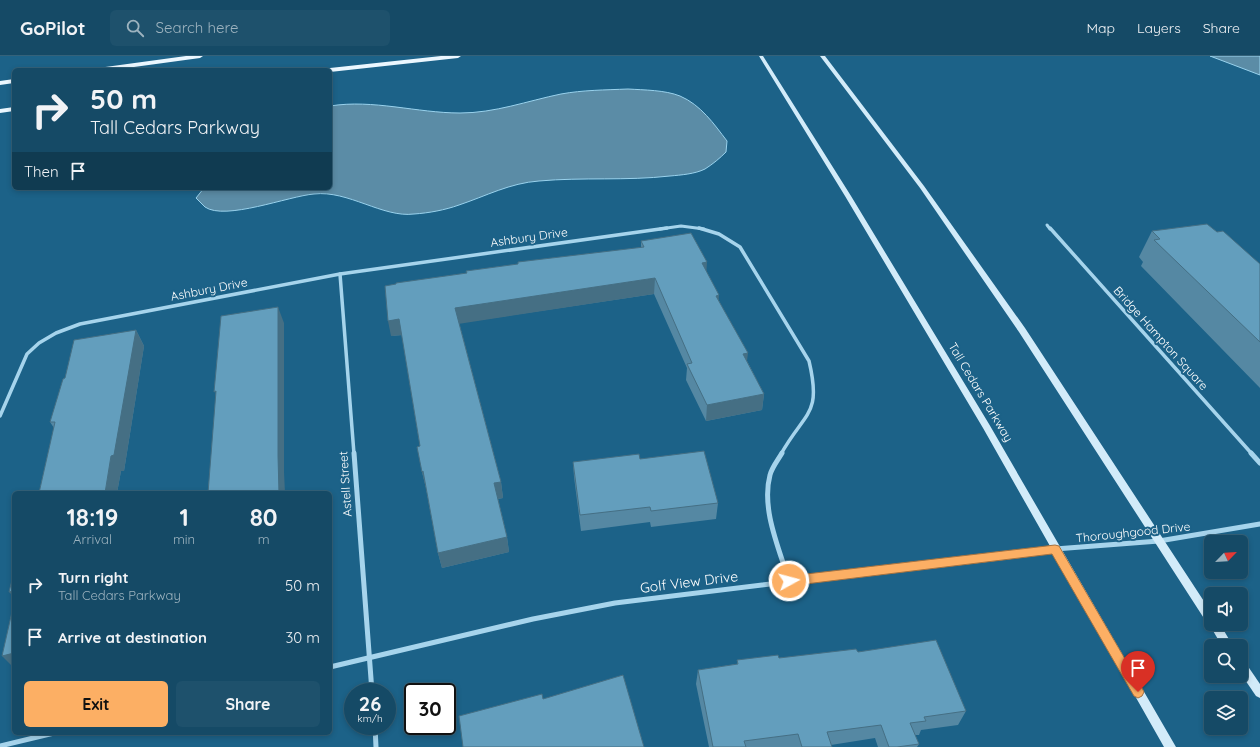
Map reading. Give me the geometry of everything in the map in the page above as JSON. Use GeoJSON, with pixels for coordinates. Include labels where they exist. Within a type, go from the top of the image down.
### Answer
{"type":"FeatureCollection","features":[{"type":"Feature","properties":{"kind":"main road"},"geometry":{"type":"LineString","coordinates":[[113,68],[200,56]]}},
{"type":"Feature","properties":{"kind":"main road"},"geometry":{"type":"LineString","coordinates":[[332,70],[458,56]]}},
{"type":"Feature","properties":{"kind":"main road","name":"Tall Cedars Parkway"},"geometry":{"type":"LineString","coordinates":[[761,56],[816,143],[955,374],[1170,747]]}},
{"type":"Feature","properties":{"kind":"main road"},"geometry":{"type":"LineString","coordinates":[[822,56],[922,187],[1022,330],[1204,609]]}},
{"type":"Feature","properties":{"kind":"main road"},"geometry":{"type":"LineString","coordinates":[[0,83],[12,81]]}},
{"type":"Feature","properties":{"kind":"main road"},"geometry":{"type":"LineString","coordinates":[[0,111],[12,109]]}},
{"type":"Feature","properties":{"kind":"main road"},"geometry":{"type":"LineString","coordinates":[[1248,675],[1260,693]]}},
{"type":"Feature","properties":{"kind":"street","name":"Bridge Hampton Square"},"geometry":{"type":"LineString","coordinates":[[1047,225],[1260,463]]}},
{"type":"Feature","properties":{"kind":"street","name":"Ashbury Drive"},"geometry":{"type":"LineString","coordinates":[[0,416],[27,354],[39,343],[56,333],[80,324],[340,274],[681,226],[697,227],[716,231],[730,238],[740,247],[809,361],[815,380],[815,401],[809,418],[782,450],[770,476],[768,504],[789,581]]}},
{"type":"Feature","properties":{"kind":"street","name":"Astell Street"},"geometry":{"type":"LineString","coordinates":[[340,274],[371,683]]}},
{"type":"Feature","properties":{"kind":"street","name":"Thoroughgood Drive"},"geometry":{"type":"LineString","coordinates":[[1055,549],[1159,541],[1260,524]]}},
{"type":"Feature","properties":{"kind":"street","name":"Golf View Drive"},"geometry":{"type":"LineString","coordinates":[[332,667],[534,619],[615,603],[1055,549]]}},
{"type":"Feature","properties":{"kind":"street"},"geometry":{"type":"LineString","coordinates":[[0,746],[46,735]]}},
{"type":"Feature","properties":{"kind":"street"},"geometry":{"type":"LineString","coordinates":[[375,735],[376,747]]}},
{"type":"Feature","properties":{"kind":"water"},"geometry":{"type":"Polygon","coordinates":[[[1210,56],[1260,56],[1260,75],[1210,56]]]}},
{"type":"Feature","properties":{"kind":"water"},"geometry":{"type":"Polygon","coordinates":[[[628,89],[654,91],[680,96],[701,110],[717,128],[727,141],[726,152],[705,169],[692,173],[621,179],[572,179],[528,182],[498,190],[448,208],[420,214],[390,212],[340,196],[327,194],[314,194],[242,210],[227,211],[214,211],[205,207],[196,198],[202,190],[332,190],[332,106],[362,104],[460,113],[498,109],[561,94],[594,90],[628,89]]]}},
{"type":"Feature","properties":{"kind":"building"},"geometry":{"type":"Polygon","coordinates":[[[1207,224],[1217,232],[1223,231],[1260,264],[1260,342],[1154,240],[1160,239],[1152,231],[1207,224]]]}},
{"type":"Feature","properties":{"kind":"building"},"geometry":{"type":"Polygon","coordinates":[[[691,233],[707,262],[702,263],[719,295],[716,296],[748,353],[743,354],[764,394],[707,405],[687,364],[692,363],[655,278],[455,308],[501,482],[494,483],[507,537],[438,553],[423,471],[422,472],[417,447],[420,446],[399,319],[388,321],[385,286],[396,283],[467,273],[466,271],[518,264],[518,262],[644,247],[641,241],[691,233]]]}},
{"type":"Feature","properties":{"kind":"building"},"geometry":{"type":"Polygon","coordinates":[[[278,307],[279,491],[208,491],[216,391],[214,392],[221,316],[278,307]]]}},
{"type":"Feature","properties":{"kind":"building"},"geometry":{"type":"Polygon","coordinates":[[[136,330],[114,455],[111,456],[105,491],[39,491],[55,422],[50,422],[63,379],[65,378],[74,340],[136,330]]]}},
{"type":"Feature","properties":{"kind":"building"},"geometry":{"type":"Polygon","coordinates":[[[704,451],[718,503],[651,511],[650,507],[580,515],[573,462],[639,454],[640,459],[704,451]]]}},
{"type":"Feature","properties":{"kind":"building"},"geometry":{"type":"Polygon","coordinates":[[[12,580],[12,591],[9,592],[12,580]]]}},
{"type":"Feature","properties":{"kind":"building"},"geometry":{"type":"Polygon","coordinates":[[[12,612],[12,654],[2,656],[12,612]]]}},
{"type":"Feature","properties":{"kind":"building"},"geometry":{"type":"Polygon","coordinates":[[[936,640],[966,711],[924,717],[926,721],[910,723],[919,744],[889,747],[881,725],[827,732],[832,747],[802,747],[798,734],[744,741],[746,747],[713,747],[698,670],[738,664],[737,660],[778,655],[779,658],[856,649],[858,652],[936,640]]]}},
{"type":"Feature","properties":{"kind":"building"},"geometry":{"type":"Polygon","coordinates":[[[623,675],[644,747],[463,747],[459,716],[542,694],[543,699],[623,675]]]}},
{"type":"Feature","properties":{"kind":"route"},"geometry":{"type":"LineString","coordinates":[[789,581],[1055,549],[1138,692]]}}]}
